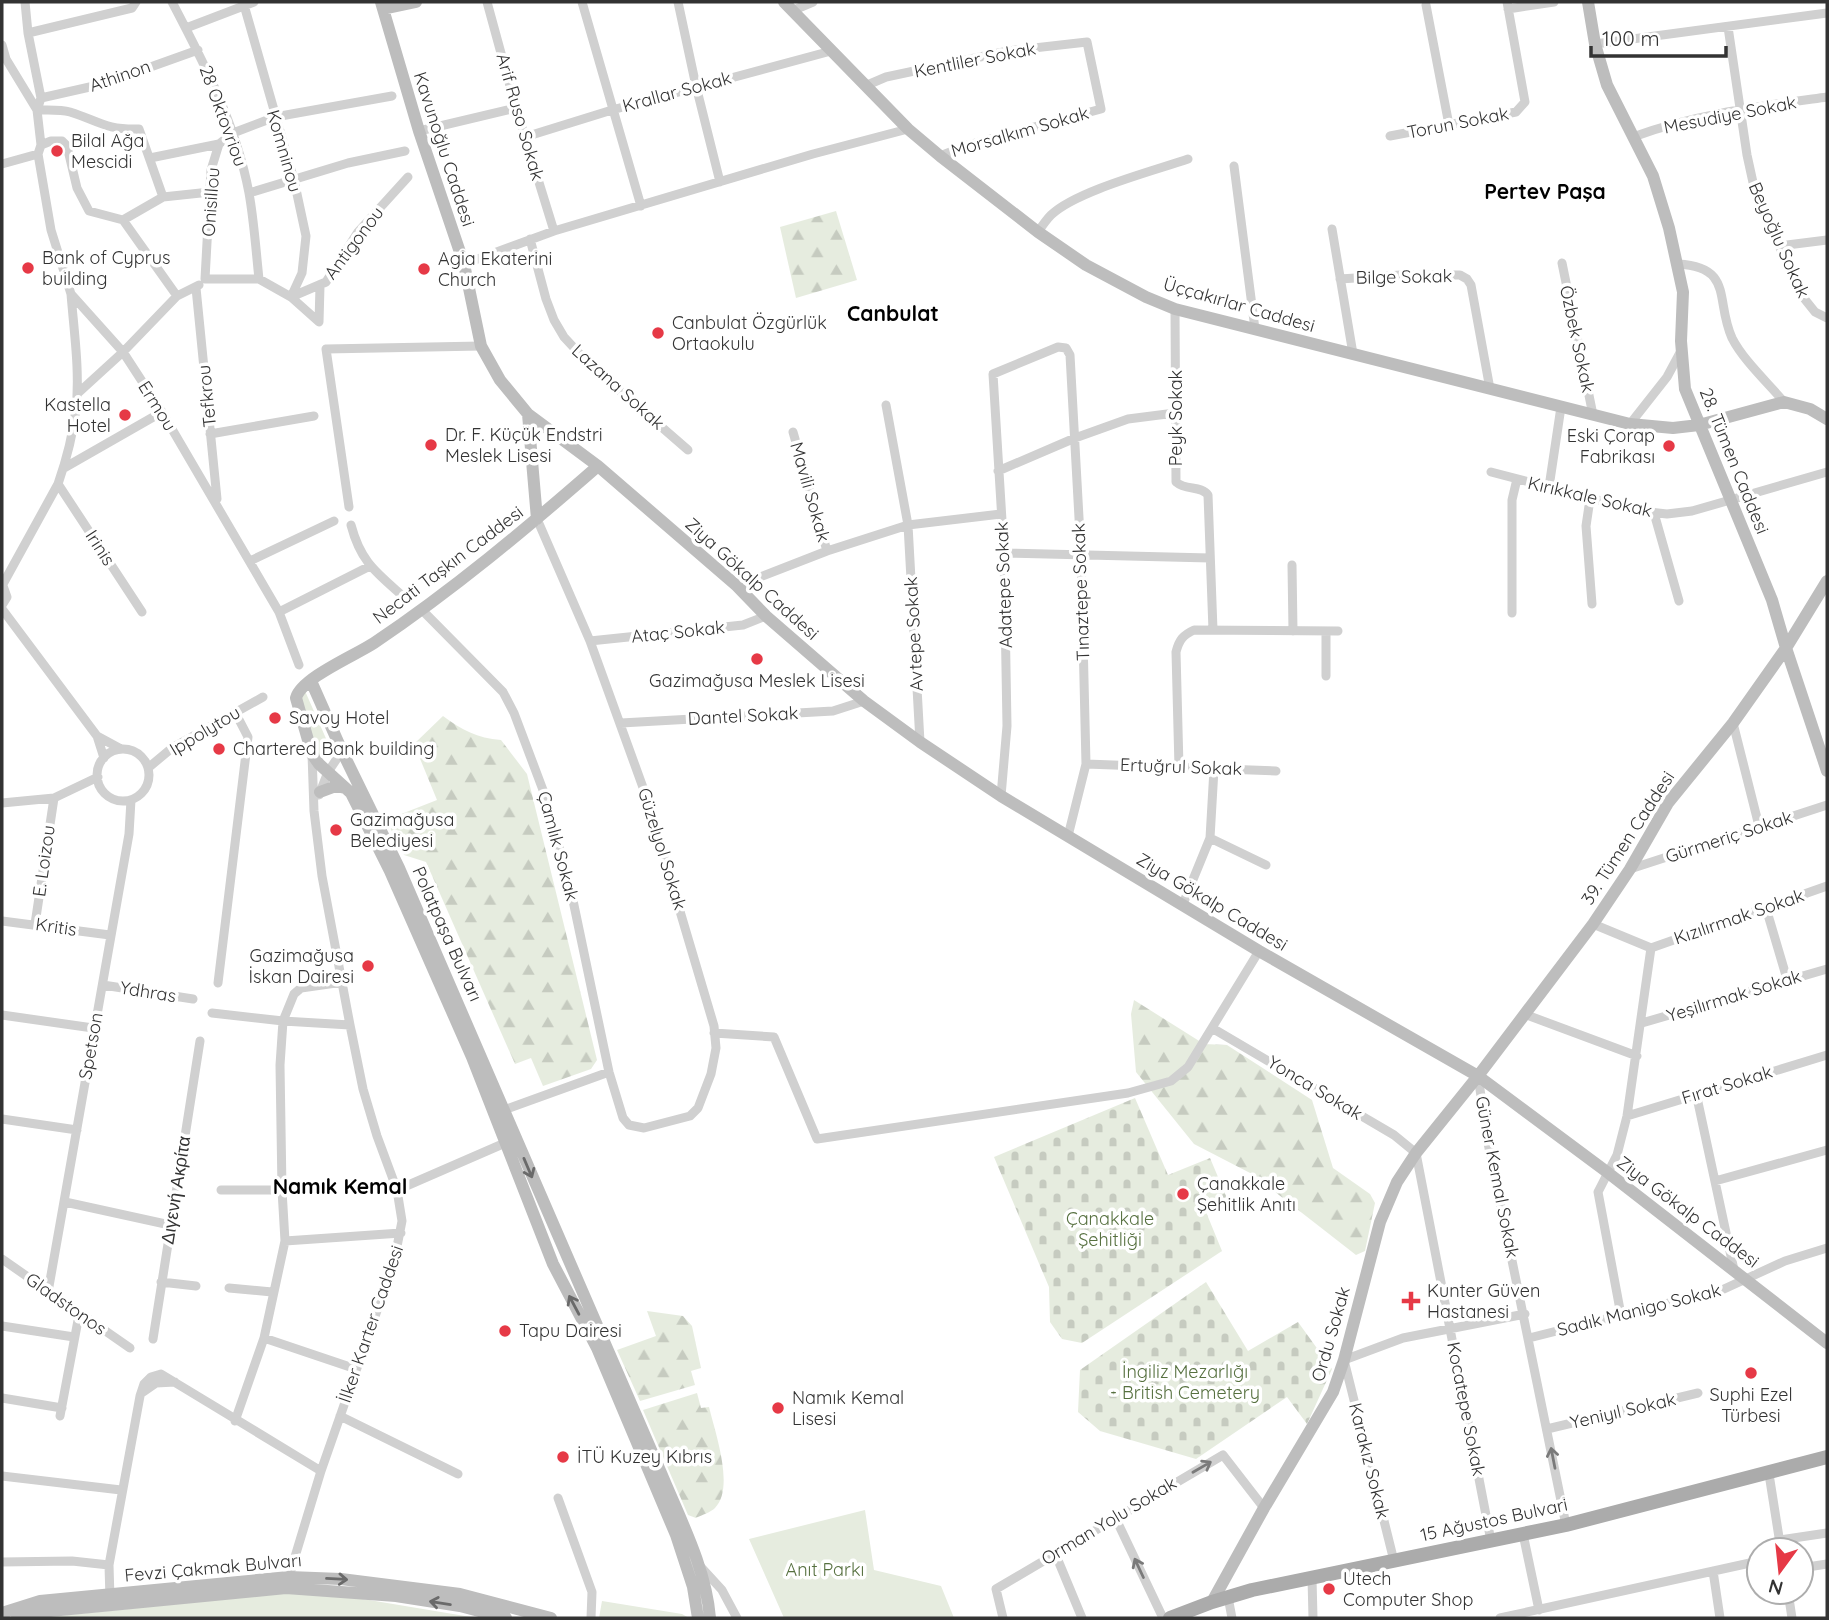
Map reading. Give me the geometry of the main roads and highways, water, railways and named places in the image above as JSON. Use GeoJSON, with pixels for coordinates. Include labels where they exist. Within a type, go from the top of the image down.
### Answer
{"type":"FeatureCollection","features":[{"type":"Feature","properties":{"kind":"main road"},"geometry":{"type":"LineString","coordinates":[[382,5],[416,2]]}},
{"type":"Feature","properties":{"kind":"main road","name":"28. Tümen Caddesi"},"geometry":{"type":"LineString","coordinates":[[1588,2],[1606,85],[1653,176],[1678,264],[1683,292],[1682,350],[1685,389],[1772,600],[1827,771]]}},
{"type":"Feature","properties":{"kind":"main road","name":"Kavunoğlu Caddesi"},"geometry":{"type":"LineString","coordinates":[[382,5],[419,131],[464,264],[481,346],[500,380],[528,414],[598,466]]}},
{"type":"Feature","properties":{"kind":"main road","name":"Üççakırlar Caddesi"},"geometry":{"type":"LineString","coordinates":[[789,6],[908,129],[940,156],[1038,232],[1115,282],[1175,309],[1630,424],[1673,428],[1699,425],[1784,402],[1810,409],[1827,419]]}},
{"type":"Feature","properties":{"kind":"main road"},"geometry":{"type":"LineString","coordinates":[[528,414],[537,519]]}},
{"type":"Feature","properties":{"kind":"main road","name":"Necati Taşkın Caddesi"},"geometry":{"type":"LineString","coordinates":[[311,681],[422,610],[537,519],[598,466]]}},
{"type":"Feature","properties":{"kind":"main road","name":"Ziya Gökalp Caddesi"},"geometry":{"type":"LineString","coordinates":[[598,466],[864,701],[920,743],[1001,796],[1259,951],[1478,1076],[1748,1279],[1827,1343]]}},
{"type":"Feature","properties":{"kind":"main road","name":"39. Tümen Caddesi"},"geometry":{"type":"LineString","coordinates":[[1478,1076],[1593,924],[1630,869],[1668,803],[1732,723],[1786,648],[1827,581]]}},
{"type":"Feature","properties":{"kind":"main road","name":"Polatpaşa Bulvarı"},"geometry":{"type":"LineString","coordinates":[[698,1618],[693,1587],[676,1535],[601,1347],[504,1110],[399,868],[311,681],[301,688],[296,698],[312,754],[351,793],[390,871],[472,1057],[553,1264],[601,1347],[661,1473],[697,1563],[710,1618]]}},
{"type":"Feature","properties":{"kind":"main road"},"geometry":{"type":"LineString","coordinates":[[320,792],[336,786],[345,788]]}},
{"type":"Feature","properties":{"kind":"main road","name":"Ordu Sokak"},"geometry":{"type":"LineString","coordinates":[[1212,1602],[1264,1508],[1326,1406],[1344,1360],[1380,1222],[1397,1182],[1416,1153],[1478,1076]]}},
{"type":"Feature","properties":{"kind":"main road","name":"15 Ağustos Bulvari"},"geometry":{"type":"LineString","coordinates":[[1170,1618],[1228,1597],[1566,1525],[1827,1457]]}},
{"type":"Feature","properties":{"kind":"main road","name":"Fevzi Çakmak Bulvarı"},"geometry":{"type":"LineString","coordinates":[[2,1613],[40,1601],[110,1599],[287,1582],[352,1580],[460,1594],[551,1618]]}},
{"type":"Feature","properties":{"kind":"main road","name":"Fevzi Çakmak Bulvarı"},"geometry":{"type":"LineString","coordinates":[[287,1582],[460,1606],[506,1618]]}},
{"type":"Feature","properties":{"kind":"main road","name":"Fevzi Çakmak Bulvarı"},"geometry":{"type":"LineString","coordinates":[[17,1618],[110,1599]]}},
{"type":"Feature","properties":{"kind":"place","name":"Bilal Ağa Mescidi"},"geometry":{"type":"Point","coordinates":[57,151]}},
{"type":"Feature","properties":{"kind":"place","name":"Bank of Cyprus building"},"geometry":{"type":"Point","coordinates":[28,268]}},
{"type":"Feature","properties":{"kind":"place","name":"Agia Ekaterini Church"},"geometry":{"type":"Point","coordinates":[424,269]}},
{"type":"Feature","properties":{"kind":"place","name":"Canbulat Özgürlük Ortaokulu"},"geometry":{"type":"Point","coordinates":[658,333]}},
{"type":"Feature","properties":{"kind":"place","name":"Kastella Hotel"},"geometry":{"type":"Point","coordinates":[125,415]}},
{"type":"Feature","properties":{"kind":"place","name":"Dr. F. Küçük Endstri Meslek Lisesi"},"geometry":{"type":"Point","coordinates":[431,445]}},
{"type":"Feature","properties":{"kind":"place","name":"Eski Çorap Fabrikası"},"geometry":{"type":"Point","coordinates":[1669,446]}},
{"type":"Feature","properties":{"kind":"place","name":"Gazimağusa Meslek Lisesi"},"geometry":{"type":"Point","coordinates":[757,659]}},
{"type":"Feature","properties":{"kind":"place","name":"Savoy Hotel"},"geometry":{"type":"Point","coordinates":[275,718]}},
{"type":"Feature","properties":{"kind":"place","name":"Chartered Bank building"},"geometry":{"type":"Point","coordinates":[219,749]}},
{"type":"Feature","properties":{"kind":"place","name":"Gazimağusa Belediyesi"},"geometry":{"type":"Point","coordinates":[336,830]}},
{"type":"Feature","properties":{"kind":"place","name":"Gazimağusa İskan Dairesi"},"geometry":{"type":"Point","coordinates":[368,966]}},
{"type":"Feature","properties":{"kind":"place","name":"Çanakkale Şehitlik Anıtı"},"geometry":{"type":"Point","coordinates":[1183,1194]}},
{"type":"Feature","properties":{"kind":"place","name":"Kunter Güven Hastanesi"},"geometry":{"type":"Point","coordinates":[1411,1301]}},
{"type":"Feature","properties":{"kind":"place","name":"Tapu Dairesi"},"geometry":{"type":"Point","coordinates":[505,1331]}},
{"type":"Feature","properties":{"kind":"place","name":"Suphi Ezel Türbesi"},"geometry":{"type":"Point","coordinates":[1751,1373]}},
{"type":"Feature","properties":{"kind":"place","name":"Namık Kemal Lisesi"},"geometry":{"type":"Point","coordinates":[778,1408]}},
{"type":"Feature","properties":{"kind":"place","name":"İTÜ Kuzey Kıbrıs"},"geometry":{"type":"Point","coordinates":[563,1457]}},
{"type":"Feature","properties":{"kind":"place","name":"Utech Computer Shop"},"geometry":{"type":"Point","coordinates":[1329,1589]}},
{"type":"Feature","properties":{"kind":"district","name":"Pertev Paşa"},"geometry":{"type":"Point","coordinates":[1545,192]}},
{"type":"Feature","properties":{"kind":"district","name":"Canbulat"},"geometry":{"type":"Point","coordinates":[893,314]}},
{"type":"Feature","properties":{"kind":"district","name":"Namık Kemal"},"geometry":{"type":"Point","coordinates":[340,1187]}},
{"type":"Feature","properties":{"kind":"park label","name":"Çanakkale Şehitliği"},"geometry":{"type":"Point","coordinates":[1110,1229]}},
{"type":"Feature","properties":{"kind":"park label","name":"İngiliz Mezarlığı - British Cemetery"},"geometry":{"type":"Point","coordinates":[1185,1382]}},
{"type":"Feature","properties":{"kind":"park label","name":"Anıt Parkı"},"geometry":{"type":"Point","coordinates":[825,1570]}}]}
